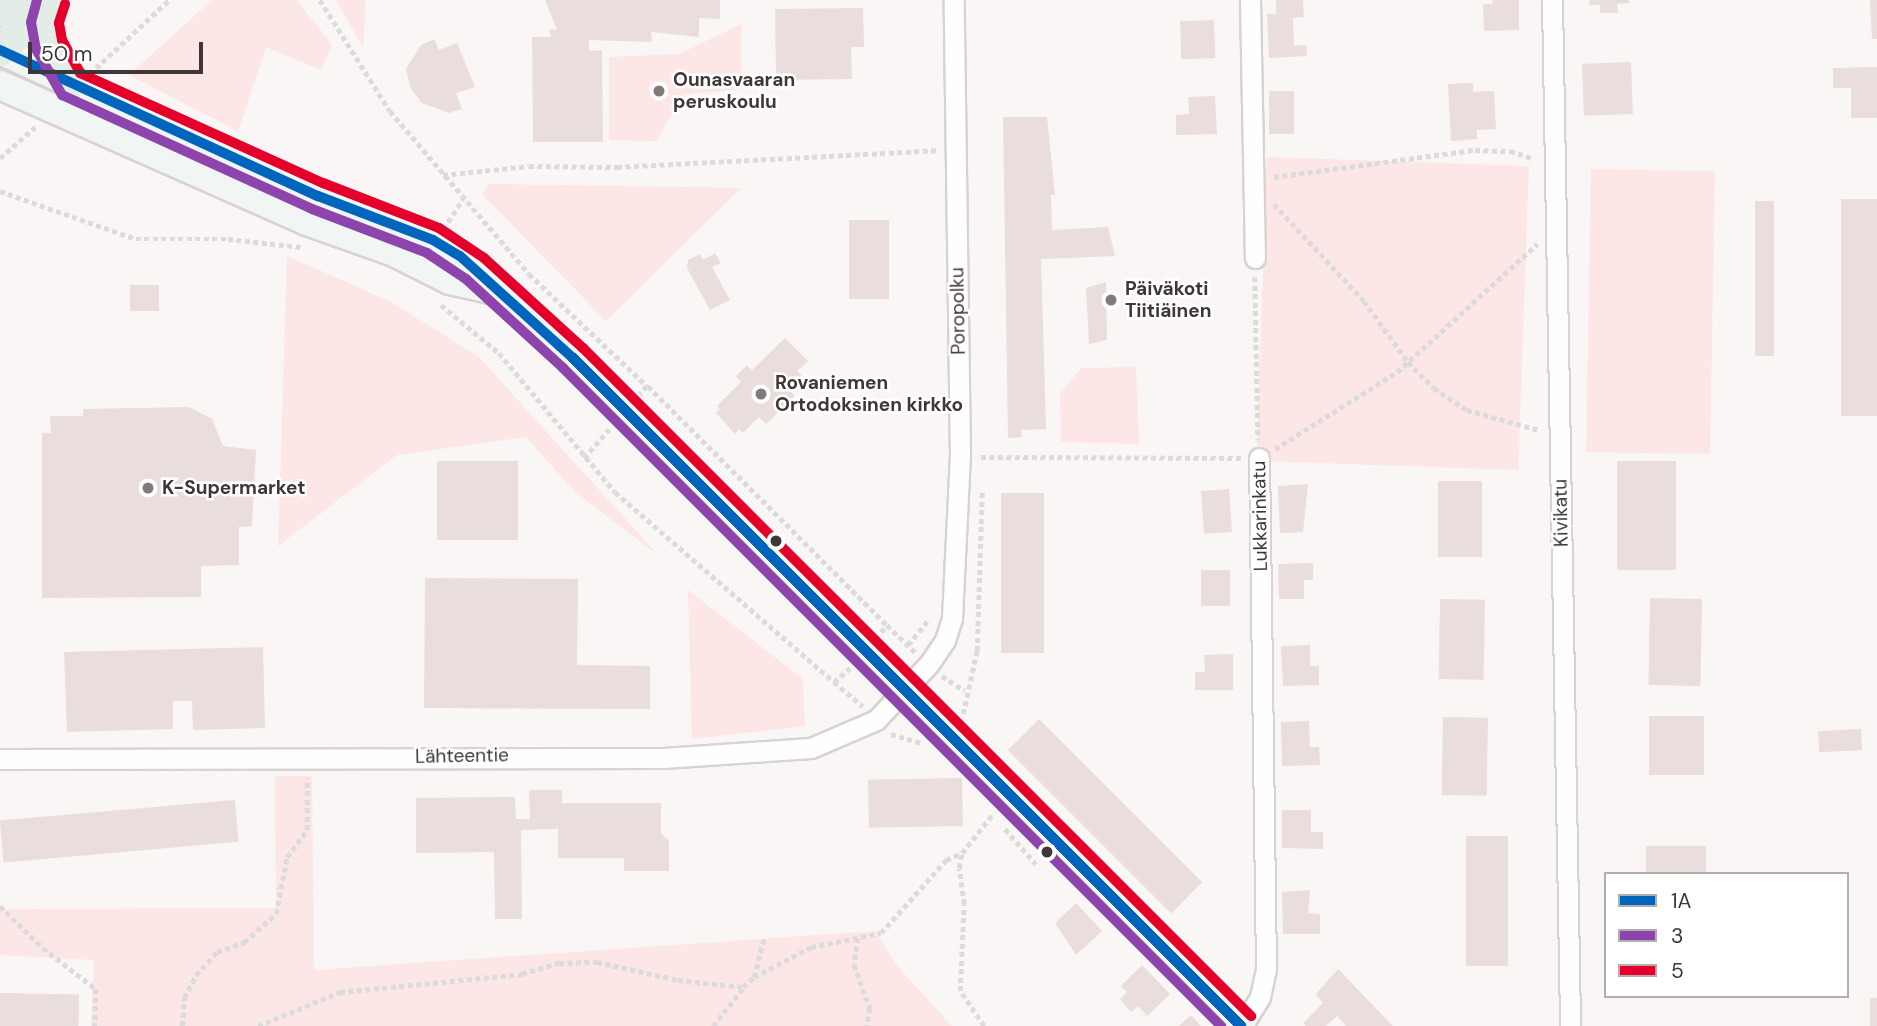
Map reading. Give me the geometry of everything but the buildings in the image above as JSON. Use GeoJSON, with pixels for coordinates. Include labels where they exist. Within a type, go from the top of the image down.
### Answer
{"type":"FeatureCollection","features":[{"type":"Feature","properties":{"kind":"main road"},"geometry":{"type":"LineString","coordinates":[[0,10],[11,0]]}},
{"type":"Feature","properties":{"kind":"main road"},"geometry":{"type":"LineString","coordinates":[[51,1],[45,22],[49,45],[81,78]]}},
{"type":"Feature","properties":{"kind":"main road"},"geometry":{"type":"LineString","coordinates":[[0,50],[51,1]]}},
{"type":"Feature","properties":{"kind":"street","name":"Poropolku"},"geometry":{"type":"LineString","coordinates":[[905,691],[945,640],[954,587],[960,456],[954,0]]}},
{"type":"Feature","properties":{"kind":"street"},"geometry":{"type":"LineString","coordinates":[[1250,0],[1255,258]]}},
{"type":"Feature","properties":{"kind":"street","name":"Kivikatu"},"geometry":{"type":"LineString","coordinates":[[1552,0],[1570,1026]]}},
{"type":"Feature","properties":{"kind":"street"},"geometry":{"type":"LineString","coordinates":[[0,50],[81,78],[317,196],[433,240],[468,262],[625,410],[1242,1026]]}},
{"type":"Feature","properties":{"kind":"street"},"geometry":{"type":"LineString","coordinates":[[0,85],[307,221],[394,252],[450,280],[494,289]]}},
{"type":"Feature","properties":{"kind":"street","name":"Lukkarinkatu"},"geometry":{"type":"LineString","coordinates":[[1242,1026],[1260,998],[1266,969],[1259,458]]}},
{"type":"Feature","properties":{"kind":"street","name":"Lähteentie"},"geometry":{"type":"LineString","coordinates":[[0,759],[663,758],[783,751],[833,742],[876,720],[905,691]]}},
{"type":"Feature","properties":{"kind":"path"},"geometry":{"type":"LineString","coordinates":[[81,78],[169,0]]}},
{"type":"Feature","properties":{"kind":"path"},"geometry":{"type":"LineString","coordinates":[[320,0],[390,111],[529,274],[647,386],[908,645]]}},
{"type":"Feature","properties":{"kind":"path"},"geometry":{"type":"LineString","coordinates":[[0,158],[41,121]]}},
{"type":"Feature","properties":{"kind":"path"},"geometry":{"type":"LineString","coordinates":[[443,174],[529,166],[617,167],[938,150]]}},
{"type":"Feature","properties":{"kind":"path"},"geometry":{"type":"LineString","coordinates":[[1539,161],[1510,151],[1475,150],[1309,169],[1253,184],[1364,301],[1408,362],[1434,388],[1467,410],[1544,431]]}},
{"type":"Feature","properties":{"kind":"path"},"geometry":{"type":"LineString","coordinates":[[0,191],[136,239],[228,239],[314,250]]}},
{"type":"Feature","properties":{"kind":"path"},"geometry":{"type":"LineString","coordinates":[[443,232],[463,199]]}},
{"type":"Feature","properties":{"kind":"path"},"geometry":{"type":"LineString","coordinates":[[981,468],[981,456],[1259,458],[1408,362],[1540,241]]}},
{"type":"Feature","properties":{"kind":"path","name":"Lukkarinkatu"},"geometry":{"type":"LineString","coordinates":[[1255,258],[1259,458]]}},
{"type":"Feature","properties":{"kind":"path"},"geometry":{"type":"LineString","coordinates":[[436,301],[499,353],[615,492],[898,738],[926,745]]}},
{"type":"Feature","properties":{"kind":"path"},"geometry":{"type":"LineString","coordinates":[[584,458],[647,386]]}},
{"type":"Feature","properties":{"kind":"path"},"geometry":{"type":"LineString","coordinates":[[962,713],[965,691],[977,651],[981,480]]}},
{"type":"Feature","properties":{"kind":"path"},"geometry":{"type":"LineString","coordinates":[[834,682],[887,625]]}},
{"type":"Feature","properties":{"kind":"path"},"geometry":{"type":"LineString","coordinates":[[942,676],[965,691]]}},
{"type":"Feature","properties":{"kind":"path"},"geometry":{"type":"LineString","coordinates":[[183,1026],[184,998],[196,975],[217,952],[244,942],[276,914],[287,857],[307,830],[307,759]]}},
{"type":"Feature","properties":{"kind":"path"},"geometry":{"type":"LineString","coordinates":[[987,807],[1036,864]]}},
{"type":"Feature","properties":{"kind":"path"},"geometry":{"type":"LineString","coordinates":[[713,1026],[754,977],[811,947],[881,933],[947,860],[962,853],[992,815]]}},
{"type":"Feature","properties":{"kind":"path"},"geometry":{"type":"LineString","coordinates":[[962,853],[959,868],[965,933],[960,991],[984,1026]]}},
{"type":"Feature","properties":{"kind":"path"},"geometry":{"type":"LineString","coordinates":[[0,906],[43,948],[96,989],[95,1026]]}},
{"type":"Feature","properties":{"kind":"path"},"geometry":{"type":"LineString","coordinates":[[858,938],[854,965],[870,1008],[867,1026]]}},
{"type":"Feature","properties":{"kind":"path"},"geometry":{"type":"LineString","coordinates":[[754,977],[764,939]]}},
{"type":"Feature","properties":{"kind":"path"},"geometry":{"type":"LineString","coordinates":[[259,1026],[340,992],[522,974],[559,963],[597,962],[689,982],[743,987]]}},
{"type":"Feature","properties":{"kind":"shaded area"},"geometry":{"type":"Polygon","coordinates":[[[212,0],[297,0],[332,45],[321,70],[266,47],[238,131],[129,75],[212,0]]]}},
{"type":"Feature","properties":{"kind":"shaded area"},"geometry":{"type":"Polygon","coordinates":[[[336,0],[366,0],[363,47],[336,0]]]}},
{"type":"Feature","properties":{"kind":"shaded area"},"geometry":{"type":"Polygon","coordinates":[[[741,24],[741,90],[685,94],[656,141],[609,140],[609,57],[679,54],[741,24]]]}},
{"type":"Feature","properties":{"kind":"shaded area"},"geometry":{"type":"Polygon","coordinates":[[[1267,157],[1529,166],[1518,470],[1256,461],[1267,157]]]}},
{"type":"Feature","properties":{"kind":"shaded area"},"geometry":{"type":"Polygon","coordinates":[[[1591,169],[1715,171],[1710,454],[1586,452],[1591,169]]]}},
{"type":"Feature","properties":{"kind":"shaded area"},"geometry":{"type":"Polygon","coordinates":[[[488,184],[741,188],[606,321],[482,194],[488,184]]]}},
{"type":"Feature","properties":{"kind":"shaded area"},"geometry":{"type":"Polygon","coordinates":[[[287,256],[389,301],[478,356],[659,556],[576,493],[526,437],[397,455],[278,546],[287,256]]]}},
{"type":"Feature","properties":{"kind":"shaded area"},"geometry":{"type":"Polygon","coordinates":[[[1136,367],[1139,444],[1061,442],[1060,394],[1081,368],[1136,367]]]}},
{"type":"Feature","properties":{"kind":"shaded area"},"geometry":{"type":"Polygon","coordinates":[[[688,590],[803,679],[805,726],[692,739],[688,590]]]}},
{"type":"Feature","properties":{"kind":"shaded area"},"geometry":{"type":"Polygon","coordinates":[[[275,776],[312,776],[314,970],[875,931],[897,966],[952,1026],[91,1026],[94,960],[0,955],[0,909],[276,908],[275,776]]]}},
{"type":"Feature","properties":{"kind":"transit line","name":"3"},"geometry":{"type":"LineString","coordinates":[[37,0],[31,22],[36,49],[62,95],[312,209],[427,253],[466,279],[563,368],[1221,1026]]}},
{"type":"Feature","properties":{"kind":"transit line","name":"5"},"geometry":{"type":"LineString","coordinates":[[65,4],[59,23],[62,40],[80,73],[323,183],[439,228],[484,258],[583,348],[1251,1016]]}},
{"type":"Feature","properties":{"kind":"transit line","name":"1A"},"geometry":{"type":"LineString","coordinates":[[0,50],[318,196],[433,240],[460,256],[573,358],[1241,1026]]}},
{"type":"Feature","properties":{"kind":"place","name":"Ounasvaaran peruskoulu"},"geometry":{"type":"Point","coordinates":[659,91]}},
{"type":"Feature","properties":{"kind":"place","name":"Päiväkoti Tiitiäinen"},"geometry":{"type":"Point","coordinates":[1111,300]}},
{"type":"Feature","properties":{"kind":"place","name":"Rovaniemen Ortodoksinen kirkko"},"geometry":{"type":"Point","coordinates":[761,394]}},
{"type":"Feature","properties":{"kind":"place","name":"K-Supermarket"},"geometry":{"type":"Point","coordinates":[148,488]}}]}
